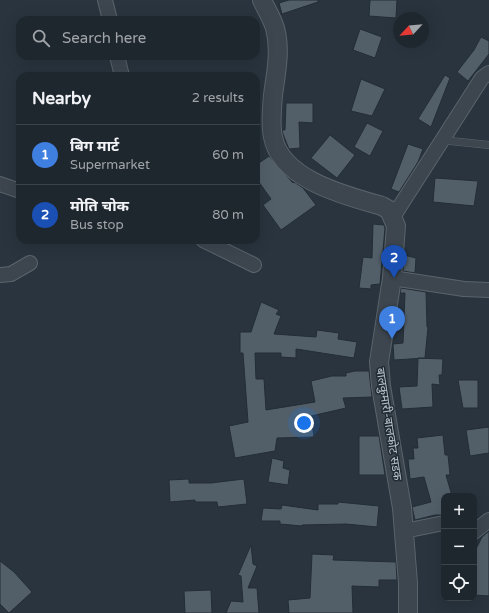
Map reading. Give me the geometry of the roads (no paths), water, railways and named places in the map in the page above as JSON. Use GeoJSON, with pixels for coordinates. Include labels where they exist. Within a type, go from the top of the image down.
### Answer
{"type":"FeatureCollection","features":[{"type":"Feature","properties":{"kind":"street"},"geometry":{"type":"LineString","coordinates":[[105,0],[109,16]]}},
{"type":"Feature","properties":{"kind":"street"},"geometry":{"type":"LineString","coordinates":[[262,0],[275,27],[278,50],[271,112],[273,138],[283,159],[302,174],[327,189],[382,206],[389,210],[393,217],[482,78],[489,73]]}},
{"type":"Feature","properties":{"kind":"street"},"geometry":{"type":"LineString","coordinates":[[118,60],[121,72]]}},
{"type":"Feature","properties":{"kind":"street"},"geometry":{"type":"LineString","coordinates":[[0,184],[16,190]]}},
{"type":"Feature","properties":{"kind":"street","name":"बालकुमारी-बालकोट सडक"},"geometry":{"type":"LineString","coordinates":[[393,217],[396,235],[392,278],[379,362],[381,386],[404,531],[408,613]]}},
{"type":"Feature","properties":{"kind":"street"},"geometry":{"type":"LineString","coordinates":[[211,244],[254,265]]}},
{"type":"Feature","properties":{"kind":"street"},"geometry":{"type":"LineString","coordinates":[[0,274],[11,274],[30,263]]}},
{"type":"Feature","properties":{"kind":"street"},"geometry":{"type":"LineString","coordinates":[[392,278],[464,289],[489,290]]}},
{"type":"Feature","properties":{"kind":"street"},"geometry":{"type":"LineString","coordinates":[[477,530],[489,520]]}},
{"type":"Feature","properties":{"kind":"street"},"geometry":{"type":"LineString","coordinates":[[404,531],[441,524]]}},
{"type":"Feature","properties":{"kind":"lane"},"geometry":{"type":"LineString","coordinates":[[442,140],[489,145]]}},
{"type":"Feature","properties":{"kind":"place","name":"मोति चोक"},"geometry":{"type":"Point","coordinates":[394,278]}},
{"type":"Feature","properties":{"kind":"place","name":"बिग मार्ट"},"geometry":{"type":"Point","coordinates":[392,339]}}]}
